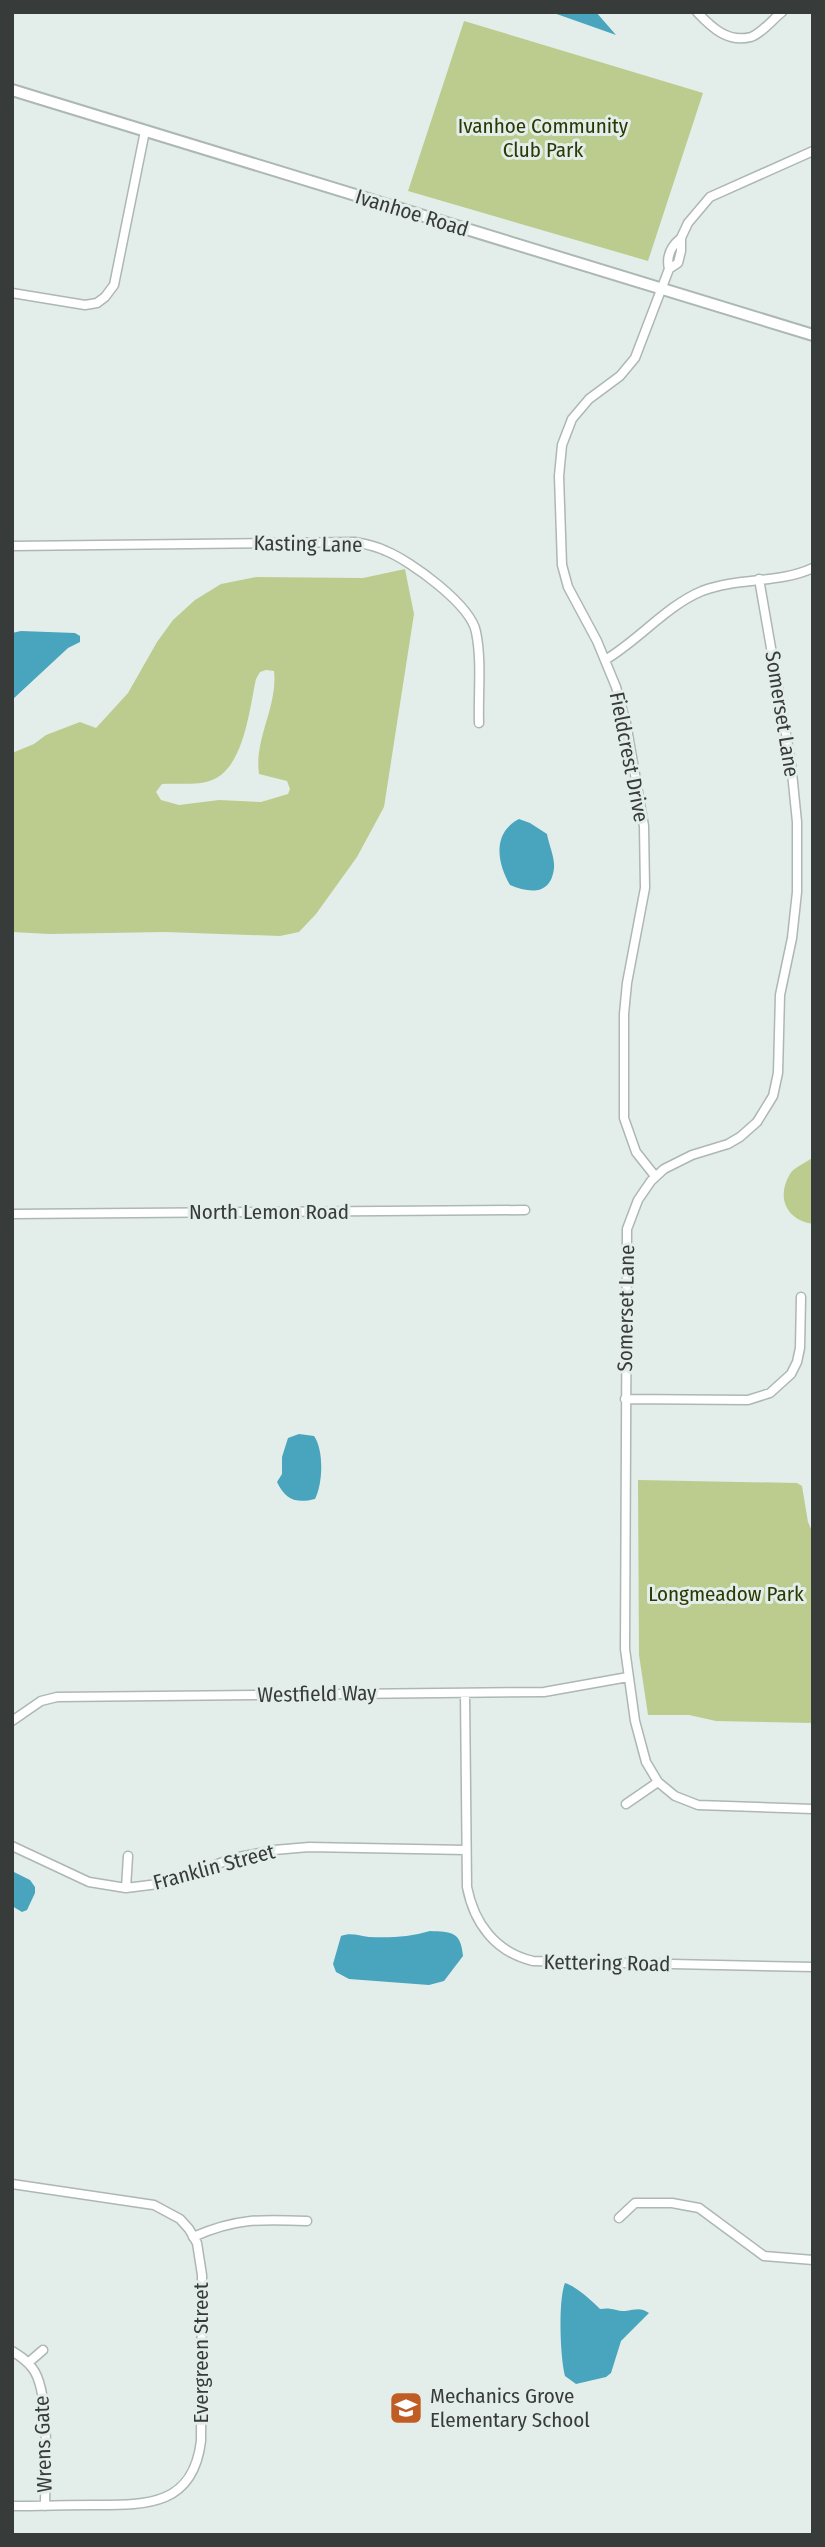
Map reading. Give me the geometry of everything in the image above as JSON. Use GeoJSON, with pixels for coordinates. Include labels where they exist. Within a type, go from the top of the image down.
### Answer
{"type":"FeatureCollection","features":[{"type":"Feature","properties":{"kind":"main road","name":"Ivanhoe Road"},"geometry":{"type":"LineString","coordinates":[[12,90],[813,335]]}},
{"type":"Feature","properties":{"kind":"street"},"geometry":{"type":"LineString","coordinates":[[697,12],[715,32],[734,37],[753,37],[782,12]]}},
{"type":"Feature","properties":{"kind":"street"},"geometry":{"type":"LineString","coordinates":[[12,293],[85,305],[97,303],[110,293],[119,265],[145,131]]}},
{"type":"Feature","properties":{"kind":"street","name":"Fieldcrest Drive"},"geometry":{"type":"LineString","coordinates":[[655,1176],[636,1152],[624,1118],[624,1014],[627,983],[645,888],[646,849],[624,714],[605,660],[568,587],[562,565],[559,502],[562,445],[572,419],[583,405],[620,376],[635,358],[669,270],[667,261],[672,245],[681,238],[688,223],[710,197],[813,151]]}},
{"type":"Feature","properties":{"kind":"street","name":"Kasting Lane"},"geometry":{"type":"LineString","coordinates":[[12,546],[355,542],[372,545],[401,558],[462,605],[471,617],[476,630],[479,723]]}},
{"type":"Feature","properties":{"kind":"street"},"geometry":{"type":"LineString","coordinates":[[605,660],[699,593],[724,584],[786,577],[813,568]]}},
{"type":"Feature","properties":{"kind":"street","name":"Somerset Lane"},"geometry":{"type":"LineString","coordinates":[[658,1782],[646,1762],[635,1721],[625,1649],[627,1229],[638,1200],[655,1176],[692,1155],[728,1144],[749,1130],[768,1107],[778,1073],[780,995],[792,938],[797,892],[797,822],[791,763],[759,579]]}},
{"type":"Feature","properties":{"kind":"street","name":"North Lemon Road"},"geometry":{"type":"LineString","coordinates":[[12,1214],[525,1210]]}},
{"type":"Feature","properties":{"kind":"street"},"geometry":{"type":"LineString","coordinates":[[625,1399],[748,1400],[770,1393],[790,1374],[797,1362],[802,1297]]}},
{"type":"Feature","properties":{"kind":"street","name":"Westfield Way"},"geometry":{"type":"LineString","coordinates":[[12,1721],[41,1701],[57,1697],[544,1692],[628,1677]]}},
{"type":"Feature","properties":{"kind":"street","name":"Kettering Road"},"geometry":{"type":"LineString","coordinates":[[465,1692],[467,1887],[474,1912],[492,1940],[524,1959],[813,1968]]}},
{"type":"Feature","properties":{"kind":"street"},"geometry":{"type":"LineString","coordinates":[[626,1804],[658,1782],[675,1796],[698,1805],[813,1809]]}},
{"type":"Feature","properties":{"kind":"street","name":"Franklin Street"},"geometry":{"type":"LineString","coordinates":[[12,1846],[89,1882],[126,1888],[166,1884],[233,1858],[274,1850],[309,1847],[466,1850]]}},
{"type":"Feature","properties":{"kind":"street"},"geometry":{"type":"LineString","coordinates":[[126,1888],[128,1856]]}},
{"type":"Feature","properties":{"kind":"street"},"geometry":{"type":"LineString","coordinates":[[12,2185],[154,2205],[180,2219],[194,2237],[216,2227],[248,2220],[307,2221]]}},
{"type":"Feature","properties":{"kind":"street"},"geometry":{"type":"LineString","coordinates":[[619,2218],[635,2203],[672,2203],[699,2208],[764,2256],[813,2260]]}},
{"type":"Feature","properties":{"kind":"street","name":"Evergreen Street"},"geometry":{"type":"LineString","coordinates":[[12,2506],[149,2504],[176,2492],[195,2468],[201,2441],[202,2275],[194,2237]]}},
{"type":"Feature","properties":{"kind":"street"},"geometry":{"type":"LineString","coordinates":[[28,2363],[43,2350]]}},
{"type":"Feature","properties":{"kind":"street","name":"Wrens Gate"},"geometry":{"type":"LineString","coordinates":[[12,2351],[28,2363],[40,2382],[44,2397],[45,2506]]}},
{"type":"Feature","properties":{"kind":"green space","name":"Ivanhoe Community Club Park"},"geometry":{"type":"Polygon","coordinates":[[[464,21],[703,93],[648,261],[408,191],[464,21]]]}},
{"type":"Feature","properties":{"kind":"green space"},"geometry":{"type":"Polygon","coordinates":[[[405,569],[414,614],[384,807],[357,857],[316,914],[299,932],[280,936],[165,932],[12,932],[12,753],[34,744],[46,735],[80,722],[96,728],[128,693],[173,620],[195,600],[221,584],[256,577],[363,578],[405,569]],[[274,671],[260,672],[256,679],[243,739],[229,767],[219,777],[206,782],[162,784],[156,792],[161,800],[179,805],[219,800],[261,802],[288,794],[290,789],[287,781],[259,774],[258,761],[273,697],[274,671]]]}},
{"type":"Feature","properties":{"kind":"green space"},"geometry":{"type":"Polygon","coordinates":[[[813,1157],[813,1224],[796,1218],[790,1212],[784,1199],[784,1191],[792,1172],[813,1157]]]}},
{"type":"Feature","properties":{"kind":"green space","name":"Longmeadow Park"},"geometry":{"type":"Polygon","coordinates":[[[638,1480],[797,1483],[802,1486],[808,1522],[813,1533],[813,1723],[716,1721],[689,1715],[648,1715],[639,1655],[638,1480]]]}},
{"type":"Feature","properties":{"kind":"water"},"geometry":{"type":"Polygon","coordinates":[[[551,12],[596,12],[616,35],[551,12]]]}},
{"type":"Feature","properties":{"kind":"water"},"geometry":{"type":"Polygon","coordinates":[[[12,633],[75,633],[80,636],[80,642],[68,648],[12,700],[12,633]]]}},
{"type":"Feature","properties":{"kind":"water"},"geometry":{"type":"Polygon","coordinates":[[[519,819],[547,834],[553,856],[554,868],[549,884],[538,890],[524,890],[510,885],[502,867],[501,840],[510,825],[519,819]]]}},
{"type":"Feature","properties":{"kind":"water"},"geometry":{"type":"Polygon","coordinates":[[[299,1434],[314,1436],[320,1450],[321,1476],[315,1499],[292,1499],[277,1482],[282,1474],[282,1457],[288,1438],[299,1434]]]}},
{"type":"Feature","properties":{"kind":"water"},"geometry":{"type":"Polygon","coordinates":[[[12,1871],[30,1880],[35,1887],[27,1910],[22,1912],[12,1906],[12,1871]]]}},
{"type":"Feature","properties":{"kind":"water"},"geometry":{"type":"Polygon","coordinates":[[[430,1931],[454,1934],[462,1948],[463,1956],[444,1981],[429,1985],[349,1979],[336,1972],[333,1964],[341,1936],[352,1934],[392,1937],[430,1931]]]}},
{"type":"Feature","properties":{"kind":"water"},"geometry":{"type":"Polygon","coordinates":[[[565,2283],[600,2309],[640,2309],[649,2313],[621,2341],[611,2373],[606,2377],[576,2384],[565,2376],[560,2329],[565,2283]]]}},
{"type":"Feature","properties":{"kind":"place","name":"Mechanics Grove Elementary School"},"geometry":{"type":"Point","coordinates":[406,2408]}}]}
